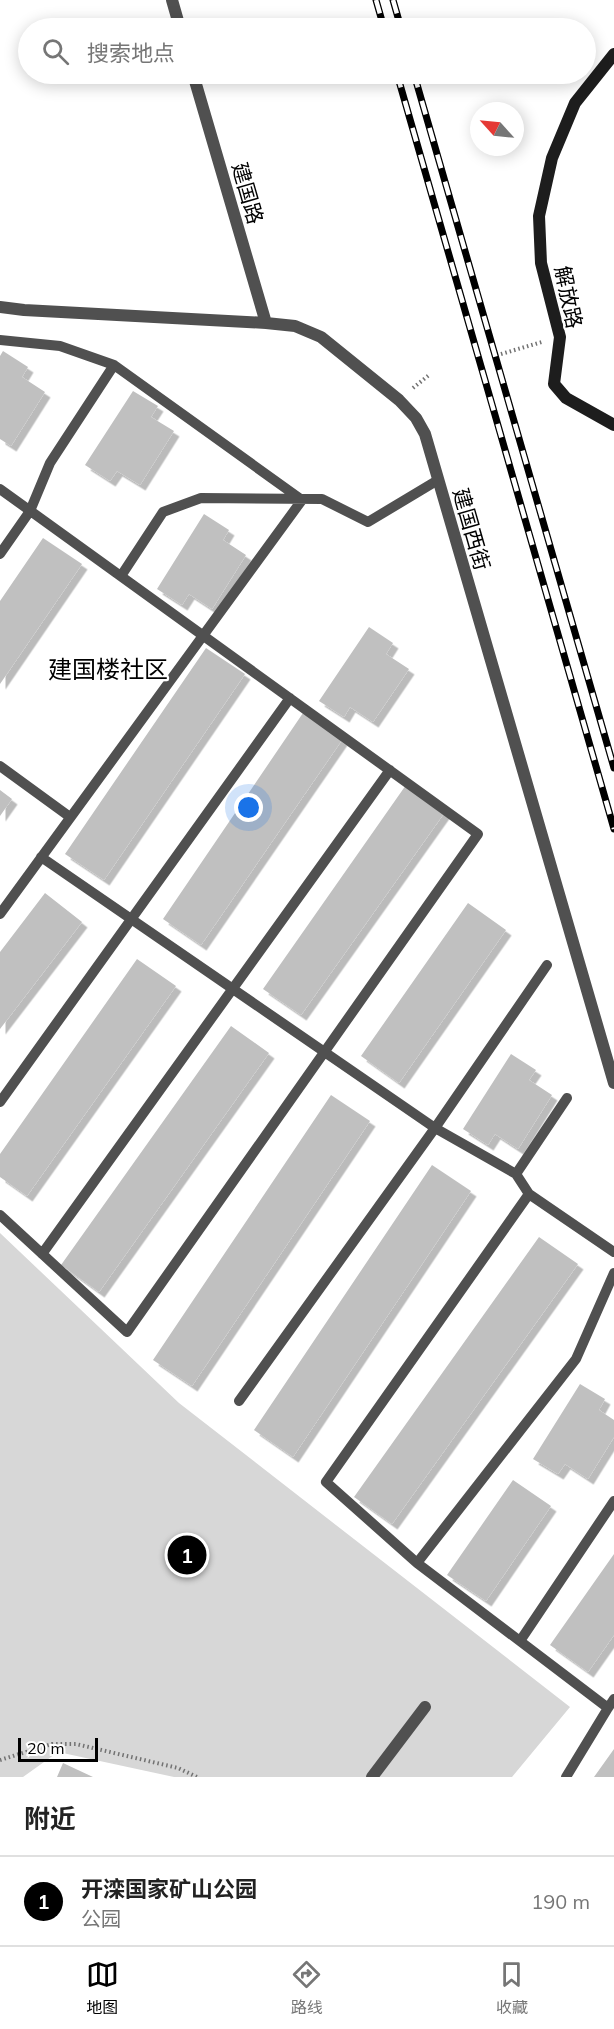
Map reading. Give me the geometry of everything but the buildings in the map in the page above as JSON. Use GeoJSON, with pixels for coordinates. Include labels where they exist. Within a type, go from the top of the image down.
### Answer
{"type":"FeatureCollection","features":[{"type":"Feature","properties":{"kind":"street"},"geometry":{"type":"LineString","coordinates":[[172,0],[177,18]]}},
{"type":"Feature","properties":{"kind":"street","name":"解放路"},"geometry":{"type":"LineString","coordinates":[[596,77],[614,54]]}},
{"type":"Feature","properties":{"kind":"street","name":"建国路"},"geometry":{"type":"LineString","coordinates":[[196,84],[266,323]]}},
{"type":"Feature","properties":{"kind":"street","name":"解放路"},"geometry":{"type":"LineString","coordinates":[[590,84],[575,103],[552,158],[539,216],[541,262],[560,337],[554,384],[566,398],[614,425]]}},
{"type":"Feature","properties":{"kind":"street","name":"建国西街"},"geometry":{"type":"LineString","coordinates":[[0,307],[296,326],[321,337],[399,400],[416,418],[425,434],[614,1083]]}},
{"type":"Feature","properties":{"kind":"street"},"geometry":{"type":"LineString","coordinates":[[372,1777],[425,1707]]}},
{"type":"Feature","properties":{"kind":"lane"},"geometry":{"type":"LineString","coordinates":[[0,340],[60,346],[114,365],[302,500]]}},
{"type":"Feature","properties":{"kind":"lane"},"geometry":{"type":"LineString","coordinates":[[0,554],[30,511],[50,463],[114,365]]}},
{"type":"Feature","properties":{"kind":"lane"},"geometry":{"type":"LineString","coordinates":[[121,576],[163,512],[201,498],[322,499],[368,522],[438,480]]}},
{"type":"Feature","properties":{"kind":"lane"},"geometry":{"type":"LineString","coordinates":[[0,489],[478,834],[127,1332],[0,1215]]}},
{"type":"Feature","properties":{"kind":"lane"},"geometry":{"type":"LineString","coordinates":[[0,914],[302,500]]}},
{"type":"Feature","properties":{"kind":"lane"},"geometry":{"type":"LineString","coordinates":[[0,1102],[290,698]]}},
{"type":"Feature","properties":{"kind":"lane"},"geometry":{"type":"LineString","coordinates":[[0,766],[70,817]]}},
{"type":"Feature","properties":{"kind":"lane"},"geometry":{"type":"LineString","coordinates":[[42,1254],[390,770]]}},
{"type":"Feature","properties":{"kind":"lane"},"geometry":{"type":"LineString","coordinates":[[41,857],[435,1128],[516,1174],[529,1194],[614,1252]]}},
{"type":"Feature","properties":{"kind":"lane"},"geometry":{"type":"LineString","coordinates":[[239,1401],[435,1128],[547,965]]}},
{"type":"Feature","properties":{"kind":"lane"},"geometry":{"type":"LineString","coordinates":[[516,1174],[567,1098]]}},
{"type":"Feature","properties":{"kind":"lane"},"geometry":{"type":"LineString","coordinates":[[529,1194],[326,1482],[417,1563],[520,1641],[611,1703],[566,1777]]}},
{"type":"Feature","properties":{"kind":"lane"},"geometry":{"type":"LineString","coordinates":[[417,1563],[576,1359],[614,1273]]}},
{"type":"Feature","properties":{"kind":"lane"},"geometry":{"type":"LineString","coordinates":[[520,1641],[614,1501]]}},
{"type":"Feature","properties":{"kind":"path"},"geometry":{"type":"LineString","coordinates":[[501,354],[560,337]]}},
{"type":"Feature","properties":{"kind":"path"},"geometry":{"type":"LineString","coordinates":[[0,1760],[52,1744],[76,1744],[178,1768],[197,1777]]}},
{"type":"Feature","properties":{"kind":"shaded area"},"geometry":{"type":"Polygon","coordinates":[[[0,1233],[179,1403],[570,1707],[512,1777],[174,1777],[58,1752],[23,1777],[0,1777],[0,1233]]]}},
{"type":"Feature","properties":{"kind":"railway"},"geometry":{"type":"LineString","coordinates":[[376,0],[381,18]]}},
{"type":"Feature","properties":{"kind":"railway"},"geometry":{"type":"LineString","coordinates":[[393,0],[398,18]]}},
{"type":"Feature","properties":{"kind":"railway"},"geometry":{"type":"LineString","coordinates":[[400,84],[614,829]]}},
{"type":"Feature","properties":{"kind":"railway"},"geometry":{"type":"LineString","coordinates":[[417,84],[614,768]]}},
{"type":"Feature","properties":{"kind":"place","name":"开滦国家矿山公园"},"geometry":{"type":"Point","coordinates":[187,1555]}},
{"type":"Feature","properties":{"kind":"district","name":"建国楼社区"},"geometry":{"type":"Point","coordinates":[108,669]}}]}
